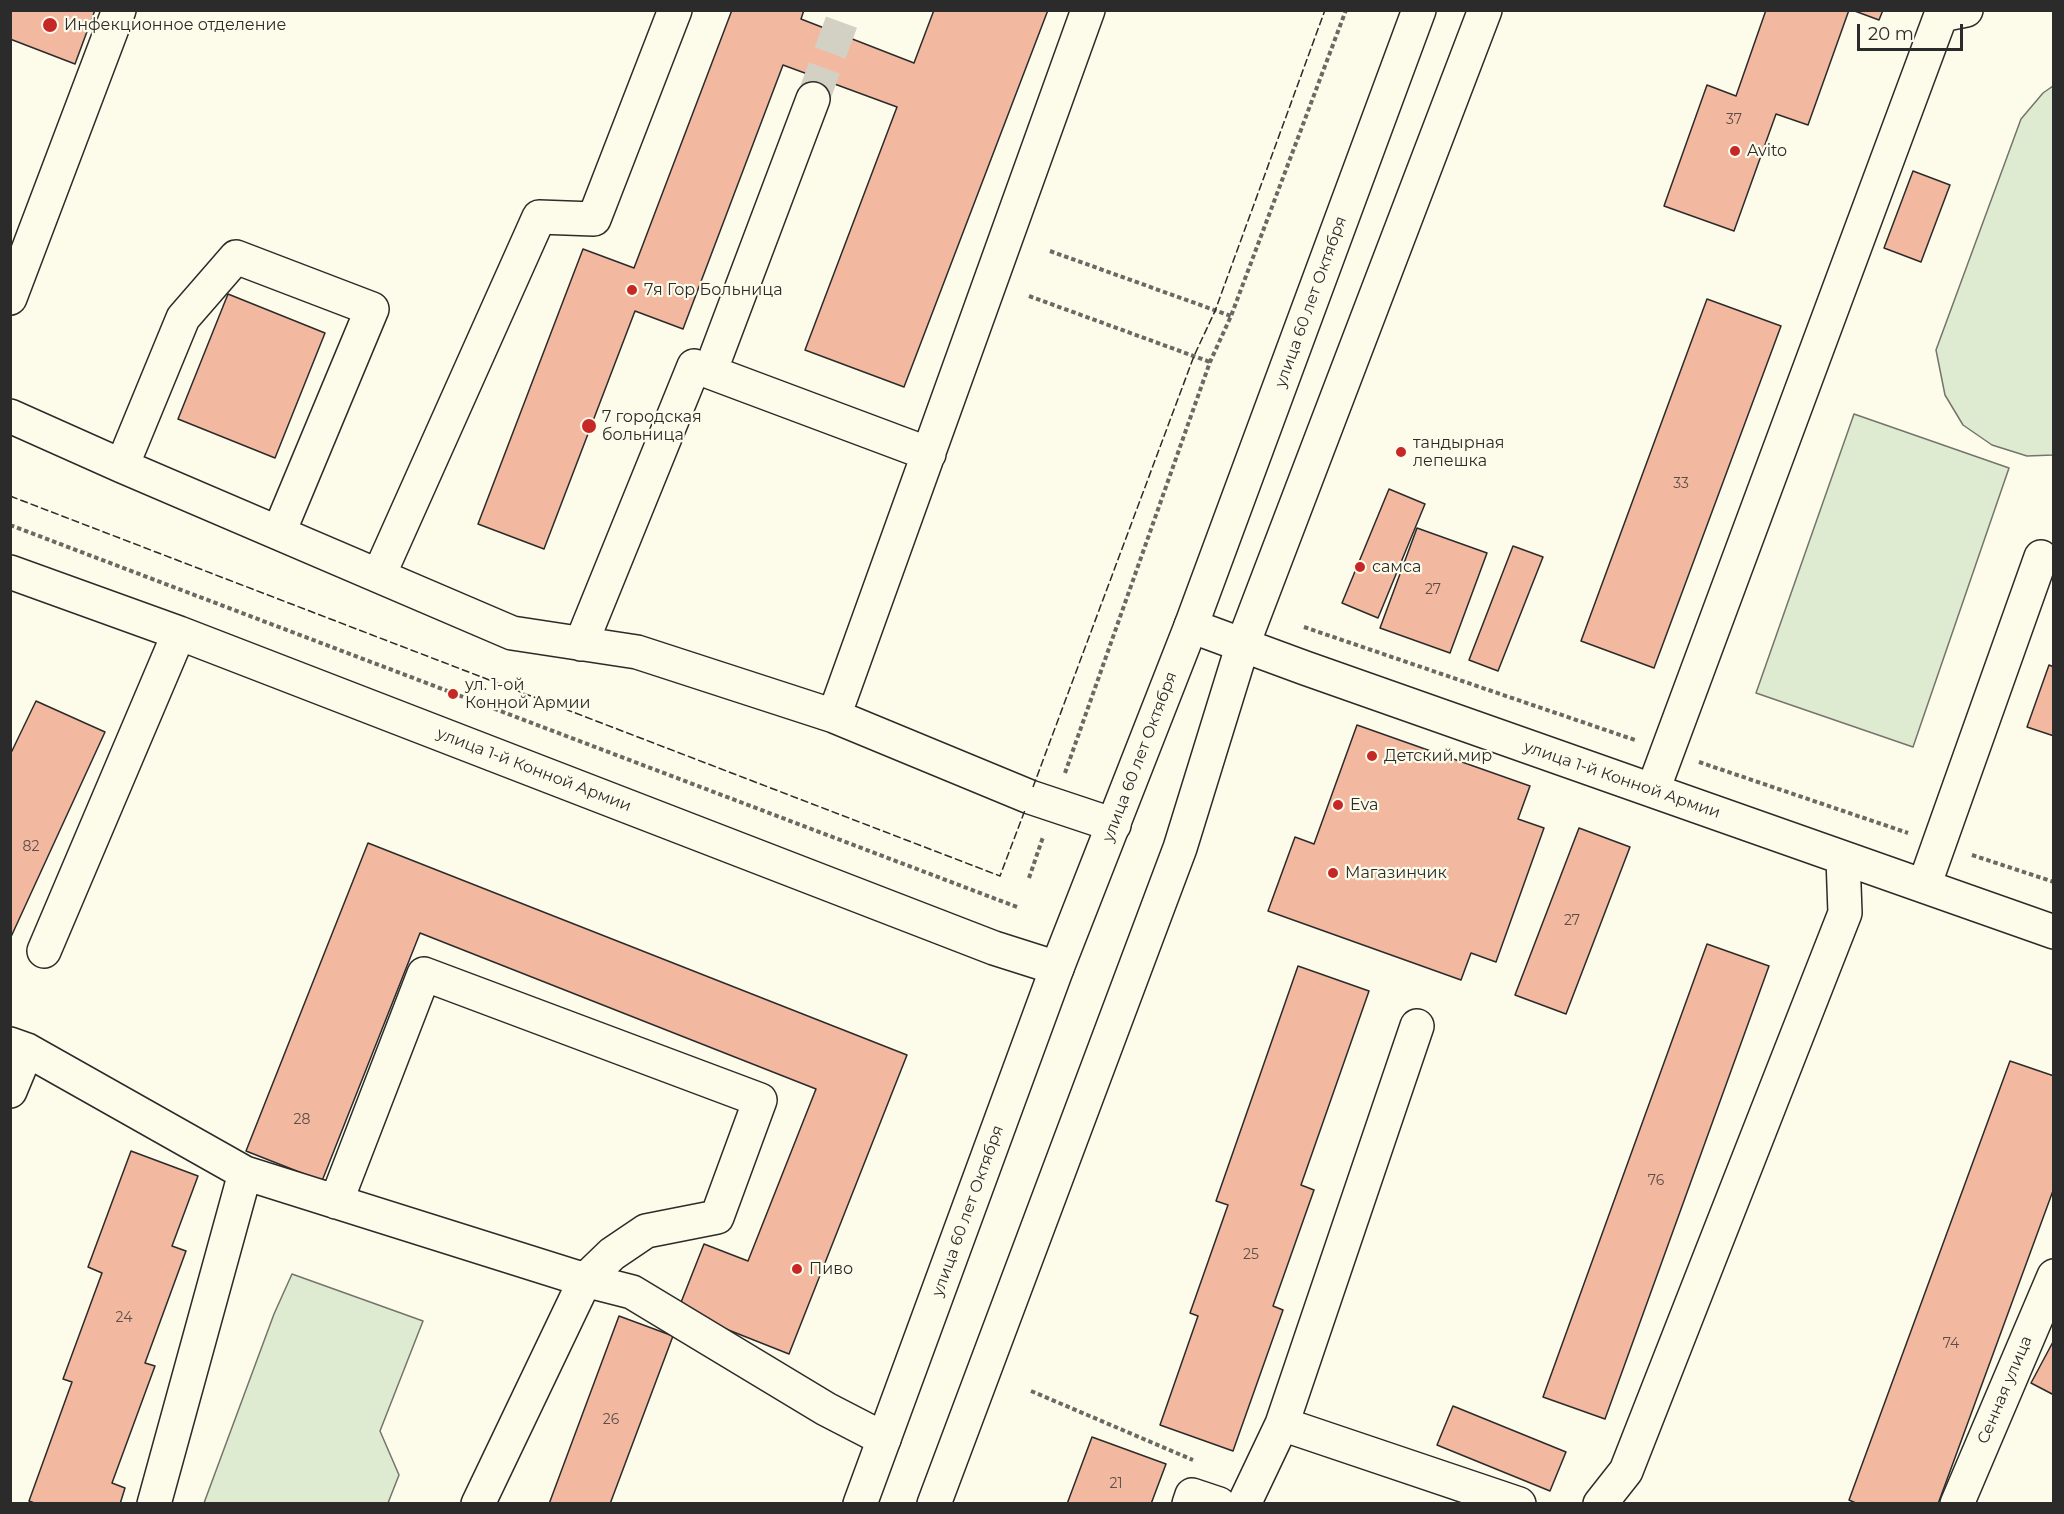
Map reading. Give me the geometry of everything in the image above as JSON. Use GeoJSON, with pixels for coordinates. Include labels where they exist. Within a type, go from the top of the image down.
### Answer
{"type":"FeatureCollection","features":[{"type":"Feature","properties":{"kind":"main road"},"geometry":{"type":"LineString","coordinates":[[10,298],[118,10]]}},
{"type":"Feature","properties":{"kind":"main road"},"geometry":{"type":"LineString","coordinates":[[379,575],[539,217],[594,219],[675,10]]}},
{"type":"Feature","properties":{"kind":"main road"},"geometry":{"type":"LineString","coordinates":[[834,716],[1088,10]]}},
{"type":"Feature","properties":{"kind":"main road","name":"улица 60 лет Октября"},"geometry":{"type":"LineString","coordinates":[[860,1503],[1057,968],[1191,626],[1419,10]]}},
{"type":"Feature","properties":{"kind":"main road"},"geometry":{"type":"LineString","coordinates":[[1653,790],[1941,15],[1966,10]]}},
{"type":"Feature","properties":{"kind":"main road"},"geometry":{"type":"LineString","coordinates":[[934,1503],[1180,848],[1243,644],[1486,12]]}},
{"type":"Feature","properties":{"kind":"main road"},"geometry":{"type":"LineString","coordinates":[[710,372],[813,99]]}},
{"type":"Feature","properties":{"kind":"main road"},"geometry":{"type":"LineString","coordinates":[[122,466],[183,318],[236,257],[372,309],[279,532]]}},
{"type":"Feature","properties":{"kind":"main road"},"geometry":{"type":"LineString","coordinates":[[581,644],[694,366],[929,454]]}},
{"type":"Feature","properties":{"kind":"main road"},"geometry":{"type":"LineString","coordinates":[[10,416],[512,633],[637,652],[834,716],[1054,806],[1114,825]]}},
{"type":"Feature","properties":{"kind":"main road"},"geometry":{"type":"LineString","coordinates":[[1924,886],[2041,557]]}},
{"type":"Feature","properties":{"kind":"main road","name":"улица 1-й Конной Армии"},"geometry":{"type":"LineString","coordinates":[[10,572],[179,633],[994,948],[1057,968]]}},
{"type":"Feature","properties":{"kind":"main road","name":"улица 1-й Конной Армии"},"geometry":{"type":"LineString","coordinates":[[1191,626],[2054,932]]}},
{"type":"Feature","properties":{"kind":"main road"},"geometry":{"type":"LineString","coordinates":[[44,951],[179,633]]}},
{"type":"Feature","properties":{"kind":"main road"},"geometry":{"type":"LineString","coordinates":[[1600,1503],[1626,1471],[1845,914],[1843,858]]}},
{"type":"Feature","properties":{"kind":"main road"},"geometry":{"type":"LineString","coordinates":[[336,1202],[424,974],[760,1100],[717,1217],[646,1231],[612,1254],[585,1280],[478,1503]]}},
{"type":"Feature","properties":{"kind":"main road"},"geometry":{"type":"LineString","coordinates":[[1244,1503],[1281,1424],[1417,1026]]}},
{"type":"Feature","properties":{"kind":"main road"},"geometry":{"type":"LineString","coordinates":[[10,1091],[19,1047],[245,1173],[585,1280],[632,1292],[826,1409],[884,1439]]}},
{"type":"Feature","properties":{"kind":"main road"},"geometry":{"type":"LineString","coordinates":[[154,1503],[245,1173]]}},
{"type":"Feature","properties":{"kind":"main road","name":"Сенная улица"},"geometry":{"type":"LineString","coordinates":[[1957,1503],[2054,1276]]}},
{"type":"Feature","properties":{"kind":"main road"},"geometry":{"type":"LineString","coordinates":[[1281,1424],[1519,1503]]}},
{"type":"Feature","properties":{"kind":"main road"},"geometry":{"type":"LineString","coordinates":[[1189,1503],[1192,1495],[1219,1503]]}},
{"type":"Feature","properties":{"kind":"path"},"geometry":{"type":"LineString","coordinates":[[1029,878],[1210,362],[1231,316],[1346,10]]}},
{"type":"Feature","properties":{"kind":"path"},"geometry":{"type":"LineString","coordinates":[[1050,251],[1231,316]]}},
{"type":"Feature","properties":{"kind":"path"},"geometry":{"type":"LineString","coordinates":[[1029,296],[1210,362]]}},
{"type":"Feature","properties":{"kind":"path"},"geometry":{"type":"LineString","coordinates":[[10,525],[1017,907]]}},
{"type":"Feature","properties":{"kind":"path"},"geometry":{"type":"LineString","coordinates":[[1031,1391],[1200,1462]]}},
{"type":"Feature","properties":{"kind":"green space"},"geometry":{"type":"Polygon","coordinates":[[[2053,86],[2053,455],[2027,456],[1992,445],[1963,425],[1945,395],[1936,350],[2021,119],[2043,93],[2053,86]]]}},
{"type":"Feature","properties":{"kind":"green space"},"geometry":{"type":"Polygon","coordinates":[[[1854,414],[2009,468],[1913,747],[1756,693],[1854,414]]]}},
{"type":"Feature","properties":{"kind":"green space"},"geometry":{"type":"Polygon","coordinates":[[[292,1274],[423,1321],[380,1431],[399,1475],[388,1503],[204,1503],[274,1314],[292,1274]]]}},
{"type":"Feature","properties":{"kind":"building","name":"Инфекционное отделение"},"geometry":{"type":"Polygon","coordinates":[[[10,10],[95,10],[75,64],[10,39],[10,10]]]}},
{"type":"Feature","properties":{"kind":"building","name":"7я Гор Больница"},"geometry":{"type":"Polygon","coordinates":[[[732,10],[804,10],[801,19],[914,63],[934,10],[1048,10],[904,387],[805,350],[897,107],[783,65],[683,329],[635,311],[544,549],[478,524],[583,249],[634,268],[732,10]]]}},
{"type":"Feature","properties":{"kind":"building"},"geometry":{"type":"Polygon","coordinates":[[[1766,10],[1849,10],[1808,125],[1776,114],[1734,231],[1664,206],[1707,85],[1736,96],[1766,10]]]}},
{"type":"Feature","properties":{"kind":"building"},"geometry":{"type":"Polygon","coordinates":[[[1852,10],[1883,10],[1879,20],[1852,10]]]}},
{"type":"Feature","properties":{"kind":"building"},"geometry":{"type":"Polygon","coordinates":[[[1913,171],[1950,185],[1921,262],[1884,248],[1913,171]]]}},
{"type":"Feature","properties":{"kind":"building"},"geometry":{"type":"Polygon","coordinates":[[[228,294],[325,333],[275,458],[178,419],[228,294]]]}},
{"type":"Feature","properties":{"kind":"building"},"geometry":{"type":"Polygon","coordinates":[[[1707,299],[1781,326],[1654,668],[1581,641],[1707,299]]]}},
{"type":"Feature","properties":{"kind":"building"},"geometry":{"type":"Polygon","coordinates":[[[1389,489],[1425,504],[1378,618],[1342,603],[1389,489]]]}},
{"type":"Feature","properties":{"kind":"building"},"geometry":{"type":"Polygon","coordinates":[[[1417,528],[1487,553],[1450,653],[1380,628],[1417,528]]]}},
{"type":"Feature","properties":{"kind":"building"},"geometry":{"type":"Polygon","coordinates":[[[1513,546],[1543,557],[1498,671],[1469,660],[1513,546]]]}},
{"type":"Feature","properties":{"kind":"building"},"geometry":{"type":"Polygon","coordinates":[[[2049,665],[2054,667],[2054,736],[2027,727],[2049,665]]]}},
{"type":"Feature","properties":{"kind":"building"},"geometry":{"type":"Polygon","coordinates":[[[36,701],[105,732],[10,939],[10,755],[36,701]]]}},
{"type":"Feature","properties":{"kind":"building"},"geometry":{"type":"Polygon","coordinates":[[[1357,725],[1530,786],[1518,819],[1544,828],[1496,962],[1471,953],[1461,980],[1268,911],[1295,837],[1314,844],[1357,725]]]}},
{"type":"Feature","properties":{"kind":"building"},"geometry":{"type":"Polygon","coordinates":[[[1579,828],[1630,847],[1566,1014],[1515,995],[1579,828]]]}},
{"type":"Feature","properties":{"kind":"building"},"geometry":{"type":"Polygon","coordinates":[[[368,843],[907,1055],[789,1354],[678,1310],[704,1244],[748,1261],[816,1089],[420,933],[322,1181],[246,1151],[368,843]]]}},
{"type":"Feature","properties":{"kind":"building"},"geometry":{"type":"Polygon","coordinates":[[[1707,944],[1769,966],[1605,1419],[1543,1397],[1707,944]]]}},
{"type":"Feature","properties":{"kind":"building"},"geometry":{"type":"Polygon","coordinates":[[[1298,966],[1369,991],[1301,1185],[1314,1190],[1273,1306],[1283,1310],[1233,1451],[1160,1425],[1198,1316],[1190,1313],[1228,1205],[1216,1201],[1298,966]]]}},
{"type":"Feature","properties":{"kind":"building"},"geometry":{"type":"Polygon","coordinates":[[[2010,1061],[2054,1076],[2054,1188],[1938,1504],[1858,1504],[1849,1500],[2010,1061]]]}},
{"type":"Feature","properties":{"kind":"building"},"geometry":{"type":"Polygon","coordinates":[[[131,1151],[198,1176],[172,1246],[186,1251],[145,1363],[155,1366],[112,1483],[125,1488],[120,1504],[37,1504],[29,1501],[72,1382],[63,1379],[102,1273],[88,1267],[131,1151]]]}},
{"type":"Feature","properties":{"kind":"building"},"geometry":{"type":"Polygon","coordinates":[[[619,1316],[673,1336],[610,1504],[549,1504],[619,1316]]]}},
{"type":"Feature","properties":{"kind":"building"},"geometry":{"type":"Polygon","coordinates":[[[2054,1340],[2054,1395],[2031,1383],[2054,1340]]]}},
{"type":"Feature","properties":{"kind":"building"},"geometry":{"type":"Polygon","coordinates":[[[1453,1406],[1566,1452],[1550,1491],[1437,1445],[1453,1406]]]}},
{"type":"Feature","properties":{"kind":"building"},"geometry":{"type":"Polygon","coordinates":[[[1092,1437],[1166,1464],[1151,1504],[1067,1504],[1092,1437]]]}},
{"type":"Feature","properties":{"kind":"tunnel"},"geometry":{"type":"LineString","coordinates":[[813,99],[846,10]]}},
{"type":"Feature","properties":{"kind":"fence"},"geometry":{"type":"LineString","coordinates":[[1033,787],[1194,356],[1215,311],[1325,10]]}},
{"type":"Feature","properties":{"kind":"fence"},"geometry":{"type":"LineString","coordinates":[[10,496],[1000,876],[1025,810]]}},
{"type":"Feature","properties":{"kind":"place","name":"Инфекционное отделение"},"geometry":{"type":"Point","coordinates":[50,25]}},
{"type":"Feature","properties":{"kind":"place","name":"Avito"},"geometry":{"type":"Point","coordinates":[1735,151]}},
{"type":"Feature","properties":{"kind":"place","name":"7я Гор Больница"},"geometry":{"type":"Point","coordinates":[632,290]}},
{"type":"Feature","properties":{"kind":"place","name":"7 городская больница"},"geometry":{"type":"Point","coordinates":[589,426]}},
{"type":"Feature","properties":{"kind":"place","name":"тандырная лепешка"},"geometry":{"type":"Point","coordinates":[1401,452]}},
{"type":"Feature","properties":{"kind":"place","name":"самса"},"geometry":{"type":"Point","coordinates":[1360,567]}},
{"type":"Feature","properties":{"kind":"place","name":"ул. 1-ой Конной Армии"},"geometry":{"type":"Point","coordinates":[453,694]}},
{"type":"Feature","properties":{"kind":"place","name":"Детский мир"},"geometry":{"type":"Point","coordinates":[1372,756]}},
{"type":"Feature","properties":{"kind":"place","name":"Eva"},"geometry":{"type":"Point","coordinates":[1338,805]}},
{"type":"Feature","properties":{"kind":"place","name":"Магазинчик"},"geometry":{"type":"Point","coordinates":[1333,873]}},
{"type":"Feature","properties":{"kind":"place","name":"Пиво"},"geometry":{"type":"Point","coordinates":[797,1269]}}]}
